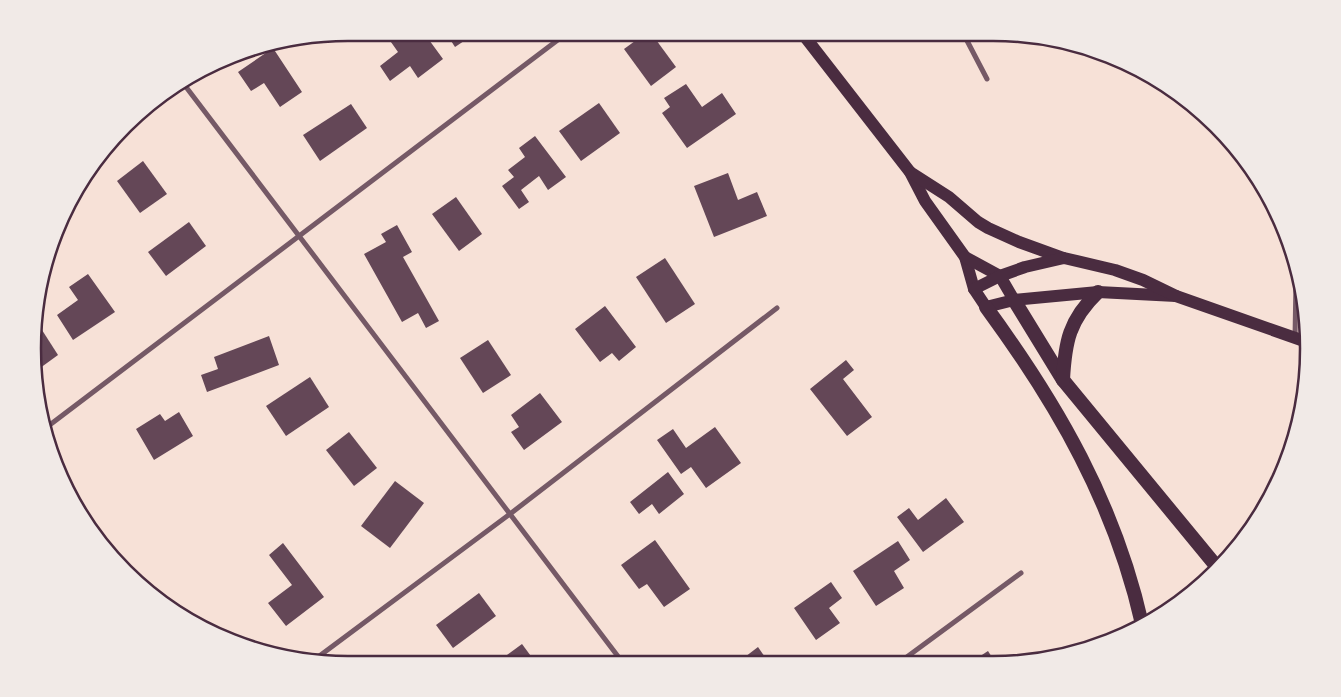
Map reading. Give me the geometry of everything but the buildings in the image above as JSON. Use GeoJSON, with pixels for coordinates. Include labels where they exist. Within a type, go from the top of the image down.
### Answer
{"type":"FeatureCollection","features":[{"type":"Feature","properties":{"kind":"highway"},"geometry":{"type":"LineString","coordinates":[[1063,380],[1067,341],[1074,323],[1098,292]]}},
{"type":"Feature","properties":{"kind":"highway"},"geometry":{"type":"LineString","coordinates":[[1014,300],[1063,380],[1213,562]]}},
{"type":"Feature","properties":{"kind":"highway"},"geometry":{"type":"LineString","coordinates":[[986,307],[1018,351],[1055,409],[1080,454],[1107,512],[1124,555],[1140,618]]}},
{"type":"Feature","properties":{"kind":"main road"},"geometry":{"type":"LineString","coordinates":[[808,41],[910,172],[925,201],[965,257],[974,289],[986,307],[1014,300],[1098,292],[1176,296]]}},
{"type":"Feature","properties":{"kind":"main road"},"geometry":{"type":"LineString","coordinates":[[910,172],[945,193],[978,222],[1019,242],[1064,258],[1115,270],[1143,280],[1176,296],[1300,340]]}},
{"type":"Feature","properties":{"kind":"main road"},"geometry":{"type":"LineString","coordinates":[[965,257],[1000,276],[1014,300]]}},
{"type":"Feature","properties":{"kind":"main road"},"geometry":{"type":"LineString","coordinates":[[974,289],[1000,276],[1040,263],[1064,258]]}},
{"type":"Feature","properties":{"kind":"street"},"geometry":{"type":"LineString","coordinates":[[51,423],[556,41]]}},
{"type":"Feature","properties":{"kind":"street"},"geometry":{"type":"LineString","coordinates":[[967,41],[987,79]]}},
{"type":"Feature","properties":{"kind":"street"},"geometry":{"type":"LineString","coordinates":[[186,88],[618,656]]}},
{"type":"Feature","properties":{"kind":"street"},"geometry":{"type":"LineString","coordinates":[[322,654],[510,514],[777,308]]}},
{"type":"Feature","properties":{"kind":"street"},"geometry":{"type":"LineString","coordinates":[[908,656],[1021,573]]}}]}
